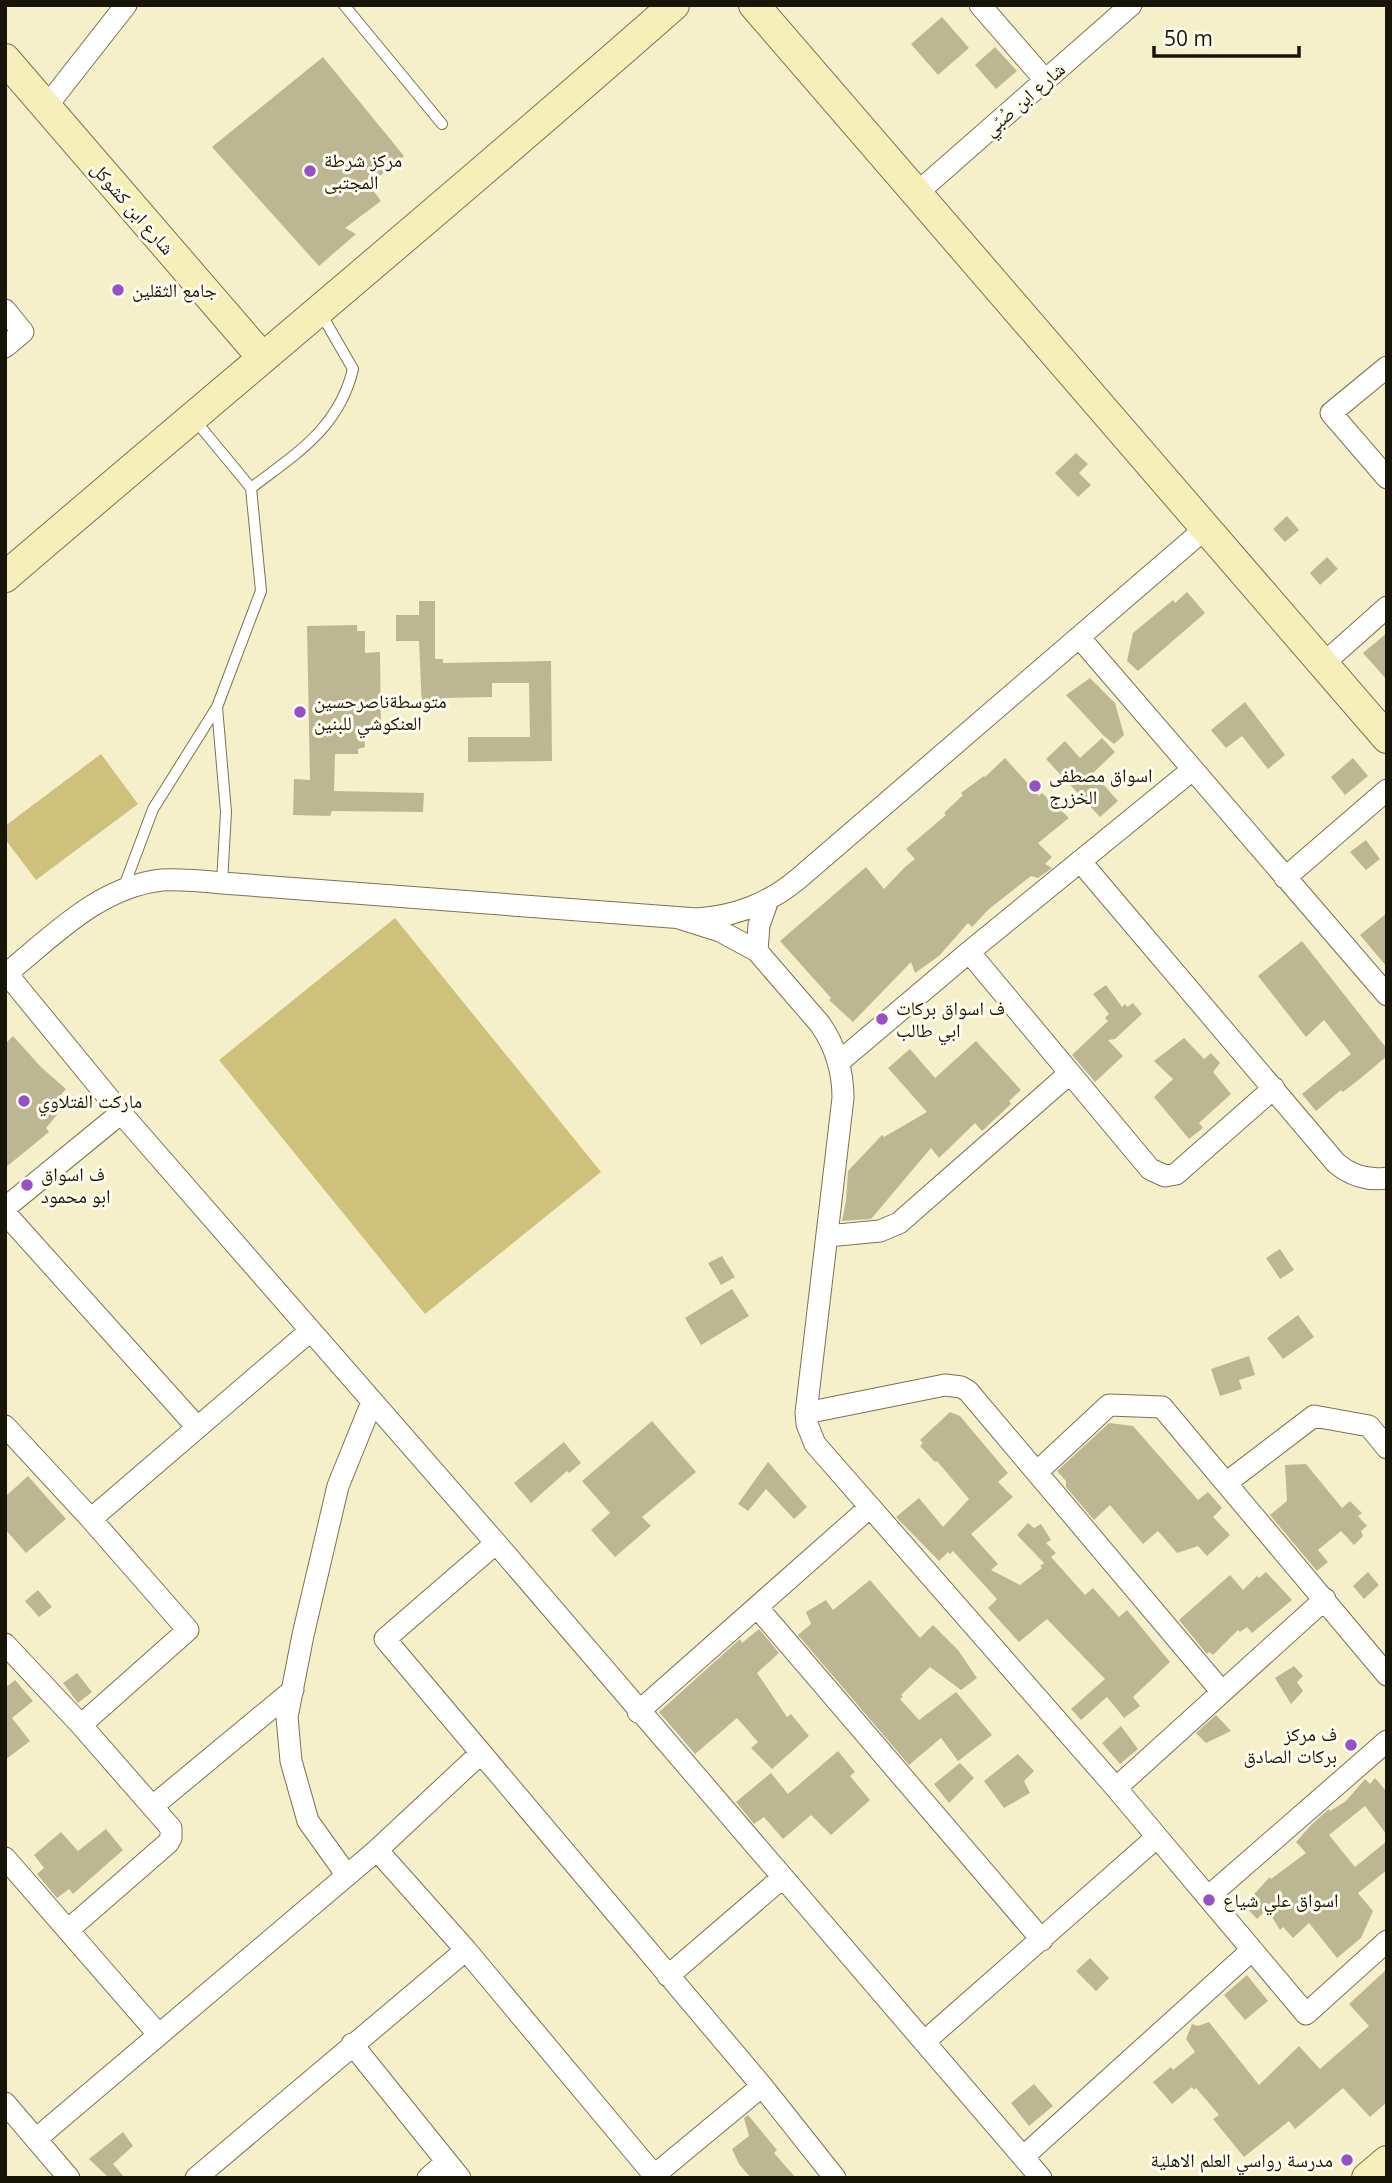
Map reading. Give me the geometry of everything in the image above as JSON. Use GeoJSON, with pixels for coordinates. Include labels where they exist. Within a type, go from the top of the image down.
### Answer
{"type":"FeatureCollection","features":[{"type":"Feature","properties":{"kind":"street"},"geometry":{"type":"LineString","coordinates":[[46,107],[126,5]]}},
{"type":"Feature","properties":{"kind":"street"},"geometry":{"type":"LineString","coordinates":[[6,575],[493,165],[674,5]]}},
{"type":"Feature","properties":{"kind":"street"},"geometry":{"type":"LineString","coordinates":[[754,5],[1387,738]]}},
{"type":"Feature","properties":{"kind":"street"},"geometry":{"type":"LineString","coordinates":[[980,5],[1045,80]]}},
{"type":"Feature","properties":{"kind":"street","name":"شارع ابن صُبّي"},"geometry":{"type":"LineString","coordinates":[[917,193],[1131,5]]}},
{"type":"Feature","properties":{"kind":"street","name":"شارع ابن كشوكل"},"geometry":{"type":"LineString","coordinates":[[5,59],[262,357]]}},
{"type":"Feature","properties":{"kind":"street"},"geometry":{"type":"LineString","coordinates":[[5,310],[23,332],[5,347]]}},
{"type":"Feature","properties":{"kind":"street"},"geometry":{"type":"LineString","coordinates":[[1387,367],[1331,413],[1387,478]]}},
{"type":"Feature","properties":{"kind":"street"},"geometry":{"type":"LineString","coordinates":[[1041,2178],[638,1712],[496,1543],[121,1113],[6,974],[88,907],[123,889],[162,880],[679,918],[716,918],[743,911],[768,901],[798,879],[1207,527]]}},
{"type":"Feature","properties":{"kind":"street"},"geometry":{"type":"LineString","coordinates":[[1323,664],[1387,607]]}},
{"type":"Feature","properties":{"kind":"street"},"geometry":{"type":"LineString","coordinates":[[1079,637],[1387,995]]}},
{"type":"Feature","properties":{"kind":"street"},"geometry":{"type":"LineString","coordinates":[[839,1062],[1192,770]]}},
{"type":"Feature","properties":{"kind":"street"},"geometry":{"type":"LineString","coordinates":[[1285,878],[1387,790]]}},
{"type":"Feature","properties":{"kind":"street"},"geometry":{"type":"LineString","coordinates":[[1080,861],[1342,1168],[1368,1178],[1387,1178]]}},
{"type":"Feature","properties":{"kind":"street"},"geometry":{"type":"LineString","coordinates":[[757,951],[759,925],[768,901]]}},
{"type":"Feature","properties":{"kind":"street"},"geometry":{"type":"LineString","coordinates":[[679,918],[720,931],[757,951],[820,1024],[828,1035],[839,1062],[843,1098],[806,1413],[807,1424],[815,1444],[1116,1788],[1306,2014],[1387,1941]]}},
{"type":"Feature","properties":{"kind":"street"},"geometry":{"type":"LineString","coordinates":[[969,952],[1150,1169],[1165,1177],[1180,1171],[1274,1088]]}},
{"type":"Feature","properties":{"kind":"street"},"geometry":{"type":"LineString","coordinates":[[827,1236],[880,1231],[899,1223],[1070,1073]]}},
{"type":"Feature","properties":{"kind":"street"},"geometry":{"type":"LineString","coordinates":[[121,1113],[5,1211],[197,1427]]}},
{"type":"Feature","properties":{"kind":"street"},"geometry":{"type":"LineString","coordinates":[[91,1519],[310,1331]]}},
{"type":"Feature","properties":{"kind":"street"},"geometry":{"type":"LineString","coordinates":[[806,1413],[945,1385],[961,1387],[974,1396],[1222,1692]]}},
{"type":"Feature","properties":{"kind":"street"},"geometry":{"type":"LineString","coordinates":[[346,1874],[308,1821],[290,1761],[287,1717],[338,1486],[372,1402]]}},
{"type":"Feature","properties":{"kind":"street"},"geometry":{"type":"LineString","coordinates":[[1037,1472],[1109,1405],[1162,1407],[1387,1675]]}},
{"type":"Feature","properties":{"kind":"street"},"geometry":{"type":"LineString","coordinates":[[1226,1483],[1314,1416],[1369,1426],[1387,1448]]}},
{"type":"Feature","properties":{"kind":"street"},"geometry":{"type":"LineString","coordinates":[[5,1426],[188,1630],[81,1725]]}},
{"type":"Feature","properties":{"kind":"street"},"geometry":{"type":"LineString","coordinates":[[638,1712],[870,1507]]}},
{"type":"Feature","properties":{"kind":"street"},"geometry":{"type":"LineString","coordinates":[[496,1543],[385,1639],[762,2086],[835,2178]]}},
{"type":"Feature","properties":{"kind":"street"},"geometry":{"type":"LineString","coordinates":[[1116,1788],[1325,1599]]}},
{"type":"Feature","properties":{"kind":"street"},"geometry":{"type":"LineString","coordinates":[[757,1607],[1042,1940]]}},
{"type":"Feature","properties":{"kind":"street"},"geometry":{"type":"LineString","coordinates":[[5,1644],[81,1725],[171,1828],[168,1843],[68,1930]]}},
{"type":"Feature","properties":{"kind":"street"},"geometry":{"type":"LineString","coordinates":[[153,1806],[293,1690]]}},
{"type":"Feature","properties":{"kind":"street"},"geometry":{"type":"LineString","coordinates":[[1208,1897],[1387,1741]]}},
{"type":"Feature","properties":{"kind":"street"},"geometry":{"type":"LineString","coordinates":[[36,2139],[377,1850],[481,1753]]}},
{"type":"Feature","properties":{"kind":"street"},"geometry":{"type":"LineString","coordinates":[[924,2042],[1157,1837]]}},
{"type":"Feature","properties":{"kind":"street"},"geometry":{"type":"LineString","coordinates":[[377,1850],[466,1950],[652,2176],[762,2086]]}},
{"type":"Feature","properties":{"kind":"street"},"geometry":{"type":"LineString","coordinates":[[5,1858],[159,2035]]}},
{"type":"Feature","properties":{"kind":"street"},"geometry":{"type":"LineString","coordinates":[[668,1976],[782,1878]]}},
{"type":"Feature","properties":{"kind":"street"},"geometry":{"type":"LineString","coordinates":[[196,2178],[466,1950]]}},
{"type":"Feature","properties":{"kind":"street"},"geometry":{"type":"LineString","coordinates":[[1023,2157],[1252,1950]]}},
{"type":"Feature","properties":{"kind":"street"},"geometry":{"type":"LineString","coordinates":[[352,2044],[453,2170],[428,2178]]}},
{"type":"Feature","properties":{"kind":"street"},"geometry":{"type":"LineString","coordinates":[[5,2103],[69,2178]]}},
{"type":"Feature","properties":{"kind":"street"},"geometry":{"type":"LineString","coordinates":[[1367,2178],[1387,2161]]}},
{"type":"Feature","properties":{"kind":"lane"},"geometry":{"type":"LineString","coordinates":[[344,5],[442,124]]}},
{"type":"Feature","properties":{"kind":"lane"},"geometry":{"type":"LineString","coordinates":[[251,488],[315,440],[348,393],[353,369],[319,310]]}},
{"type":"Feature","properties":{"kind":"lane"},"geometry":{"type":"LineString","coordinates":[[123,889],[153,809],[217,707],[261,591],[251,488],[192,417]]}},
{"type":"Feature","properties":{"kind":"lane"},"geometry":{"type":"LineString","coordinates":[[217,707],[226,812],[222,883]]}},
{"type":"Feature","properties":{"kind":"shaded area"},"geometry":{"type":"Polygon","coordinates":[[[101,754],[138,804],[36,880],[5,839],[5,826],[101,754]]]}},
{"type":"Feature","properties":{"kind":"shaded area"},"geometry":{"type":"Polygon","coordinates":[[[395,918],[601,1172],[425,1314],[219,1060],[395,918]]]}},
{"type":"Feature","properties":{"kind":"building"},"geometry":{"type":"Polygon","coordinates":[[[942,17],[969,48],[938,75],[911,44],[942,17]]]}},
{"type":"Feature","properties":{"kind":"building"},"geometry":{"type":"Polygon","coordinates":[[[995,47],[1017,71],[996,89],[975,65],[995,47]]]}},
{"type":"Feature","properties":{"kind":"building","name":"مركز شرطة المجتبى"},"geometry":{"type":"Polygon","coordinates":[[[323,57],[404,156],[369,185],[381,201],[345,228],[356,234],[319,266],[212,147],[323,57]]]}},
{"type":"Feature","properties":{"kind":"building"},"geometry":{"type":"Polygon","coordinates":[[[1076,453],[1088,464],[1079,473],[1091,485],[1078,497],[1055,473],[1076,453]]]}},
{"type":"Feature","properties":{"kind":"building"},"geometry":{"type":"Polygon","coordinates":[[[1287,516],[1299,530],[1285,542],[1273,529],[1287,516]]]}},
{"type":"Feature","properties":{"kind":"building"},"geometry":{"type":"Polygon","coordinates":[[[1327,557],[1338,569],[1320,585],[1310,573],[1327,557]]]}},
{"type":"Feature","properties":{"kind":"building"},"geometry":{"type":"Polygon","coordinates":[[[1187,592],[1205,613],[1138,671],[1127,661],[1133,633],[1187,592]]]}},
{"type":"Feature","properties":{"kind":"building"},"geometry":{"type":"Polygon","coordinates":[[[419,601],[435,601],[435,659],[443,659],[443,663],[551,661],[552,761],[468,762],[468,737],[530,737],[529,683],[492,683],[492,697],[444,698],[445,708],[422,709],[419,641],[396,641],[396,615],[419,615],[419,601]]]}},
{"type":"Feature","properties":{"kind":"building"},"geometry":{"type":"Polygon","coordinates":[[[357,625],[357,631],[365,631],[365,653],[380,652],[381,728],[364,729],[365,747],[358,749],[358,754],[335,754],[334,791],[424,793],[423,812],[332,811],[330,816],[293,815],[294,779],[310,780],[307,626],[357,625]]]}},
{"type":"Feature","properties":{"kind":"building"},"geometry":{"type":"Polygon","coordinates":[[[1387,633],[1387,680],[1363,653],[1387,633]]]}},
{"type":"Feature","properties":{"kind":"building"},"geometry":{"type":"Polygon","coordinates":[[[1090,678],[1115,703],[1124,735],[1114,744],[1066,695],[1090,678]]]}},
{"type":"Feature","properties":{"kind":"building"},"geometry":{"type":"Polygon","coordinates":[[[1245,702],[1285,755],[1268,769],[1242,736],[1226,748],[1211,730],[1245,702]]]}},
{"type":"Feature","properties":{"kind":"building"},"geometry":{"type":"Polygon","coordinates":[[[1102,738],[1115,752],[1093,773],[1118,801],[1100,817],[1046,759],[1065,741],[1080,758],[1102,738]]]}},
{"type":"Feature","properties":{"kind":"building"},"geometry":{"type":"Polygon","coordinates":[[[1005,758],[1039,796],[1042,793],[1069,818],[1038,843],[1052,857],[1045,864],[1052,868],[1038,878],[1031,876],[989,909],[972,927],[968,923],[939,956],[915,973],[911,962],[853,1022],[829,1000],[831,998],[780,941],[866,867],[884,889],[915,859],[906,849],[946,815],[944,813],[963,795],[961,793],[985,777],[1005,758]]]}},
{"type":"Feature","properties":{"kind":"building"},"geometry":{"type":"Polygon","coordinates":[[[1353,758],[1368,776],[1345,795],[1331,777],[1353,758]]]}},
{"type":"Feature","properties":{"kind":"building"},"geometry":{"type":"Polygon","coordinates":[[[1366,840],[1380,859],[1366,870],[1350,852],[1366,840]]]}},
{"type":"Feature","properties":{"kind":"building"},"geometry":{"type":"Polygon","coordinates":[[[1387,913],[1387,967],[1360,935],[1387,913]]]}},
{"type":"Feature","properties":{"kind":"building"},"geometry":{"type":"Polygon","coordinates":[[[1302,941],[1387,1049],[1387,1056],[1316,1111],[1302,1094],[1351,1054],[1324,1020],[1306,1037],[1258,976],[1302,941]]]}},
{"type":"Feature","properties":{"kind":"building"},"geometry":{"type":"Polygon","coordinates":[[[1106,985],[1122,1007],[1133,1003],[1142,1014],[1115,1039],[1108,1040],[1123,1056],[1095,1082],[1072,1055],[1108,1021],[1105,1018],[1109,1014],[1093,994],[1106,985]]]}},
{"type":"Feature","properties":{"kind":"building"},"geometry":{"type":"Polygon","coordinates":[[[13,1036],[41,1067],[66,1089],[57,1099],[62,1109],[46,1128],[49,1132],[5,1168],[5,1044],[13,1036]]]}},
{"type":"Feature","properties":{"kind":"building"},"geometry":{"type":"Polygon","coordinates":[[[1184,1038],[1204,1059],[1211,1053],[1220,1063],[1213,1072],[1231,1094],[1199,1123],[1203,1128],[1189,1139],[1154,1097],[1173,1079],[1154,1061],[1184,1038]]]}},
{"type":"Feature","properties":{"kind":"building"},"geometry":{"type":"Polygon","coordinates":[[[976,1041],[1021,1090],[1009,1101],[1011,1104],[982,1131],[975,1123],[939,1158],[931,1148],[871,1219],[842,1221],[848,1171],[882,1135],[884,1137],[927,1112],[888,1068],[910,1049],[935,1078],[976,1041]]]}},
{"type":"Feature","properties":{"kind":"building"},"geometry":{"type":"Polygon","coordinates":[[[1280,1249],[1294,1270],[1280,1279],[1266,1258],[1280,1249]]]}},
{"type":"Feature","properties":{"kind":"building"},"geometry":{"type":"Polygon","coordinates":[[[722,1256],[735,1277],[721,1285],[708,1263],[722,1256]]]}},
{"type":"Feature","properties":{"kind":"building"},"geometry":{"type":"Polygon","coordinates":[[[732,1289],[749,1316],[701,1345],[685,1318],[732,1289]]]}},
{"type":"Feature","properties":{"kind":"building"},"geometry":{"type":"Polygon","coordinates":[[[1298,1315],[1314,1337],[1283,1359],[1267,1338],[1298,1315]]]}},
{"type":"Feature","properties":{"kind":"building"},"geometry":{"type":"Polygon","coordinates":[[[1249,1356],[1255,1375],[1239,1380],[1242,1389],[1220,1396],[1211,1369],[1249,1356]]]}},
{"type":"Feature","properties":{"kind":"building"},"geometry":{"type":"Polygon","coordinates":[[[950,1412],[960,1416],[1008,1473],[998,1482],[1013,1497],[971,1534],[998,1564],[991,1570],[1020,1585],[1042,1568],[1040,1566],[1044,1563],[1017,1535],[1028,1523],[1034,1528],[1041,1524],[1051,1540],[1046,1543],[1056,1553],[1051,1557],[1085,1595],[1093,1588],[1119,1617],[1127,1610],[1170,1662],[1133,1697],[1140,1706],[1124,1718],[1107,1697],[1081,1720],[1071,1709],[1105,1679],[1047,1619],[1019,1642],[988,1608],[997,1599],[953,1551],[939,1561],[896,1517],[919,1498],[943,1527],[969,1499],[937,1461],[920,1446],[923,1443],[920,1440],[950,1412]]]}},
{"type":"Feature","properties":{"kind":"building"},"geometry":{"type":"Polygon","coordinates":[[[652,1421],[696,1472],[642,1517],[651,1526],[615,1557],[591,1530],[610,1513],[582,1481],[652,1421]]]}},
{"type":"Feature","properties":{"kind":"building"},"geometry":{"type":"Polygon","coordinates":[[[1109,1423],[1133,1426],[1198,1500],[1208,1492],[1222,1508],[1213,1517],[1230,1535],[1207,1556],[1198,1546],[1177,1553],[1158,1531],[1143,1544],[1110,1505],[1094,1520],[1066,1487],[1066,1481],[1057,1471],[1109,1423]]]}},
{"type":"Feature","properties":{"kind":"building"},"geometry":{"type":"Polygon","coordinates":[[[564,1442],[581,1463],[569,1473],[567,1471],[531,1503],[514,1483],[564,1442]]]}},
{"type":"Feature","properties":{"kind":"building"},"geometry":{"type":"Polygon","coordinates":[[[768,1462],[807,1507],[794,1519],[766,1489],[748,1511],[738,1504],[768,1462]]]}},
{"type":"Feature","properties":{"kind":"building"},"geometry":{"type":"Polygon","coordinates":[[[1306,1464],[1342,1508],[1350,1501],[1362,1513],[1358,1516],[1367,1526],[1361,1531],[1363,1536],[1354,1545],[1341,1531],[1318,1550],[1328,1562],[1317,1571],[1270,1515],[1287,1501],[1285,1465],[1306,1464]]]}},
{"type":"Feature","properties":{"kind":"building"},"geometry":{"type":"Polygon","coordinates":[[[28,1476],[66,1519],[26,1553],[5,1529],[5,1497],[28,1476]]]}},
{"type":"Feature","properties":{"kind":"building"},"geometry":{"type":"Polygon","coordinates":[[[1266,1572],[1292,1600],[1252,1633],[1247,1627],[1240,1632],[1238,1630],[1213,1655],[1209,1652],[1207,1654],[1179,1620],[1230,1575],[1243,1590],[1257,1576],[1259,1578],[1266,1572]]]}},
{"type":"Feature","properties":{"kind":"building"},"geometry":{"type":"Polygon","coordinates":[[[1368,1572],[1379,1585],[1364,1599],[1353,1586],[1368,1572]]]}},
{"type":"Feature","properties":{"kind":"building"},"geometry":{"type":"Polygon","coordinates":[[[870,1580],[920,1638],[933,1625],[958,1650],[977,1678],[961,1690],[930,1667],[900,1699],[919,1720],[956,1692],[992,1735],[958,1761],[941,1738],[909,1765],[798,1635],[811,1624],[806,1612],[826,1600],[833,1610],[870,1580]]]}},
{"type":"Feature","properties":{"kind":"building"},"geometry":{"type":"Polygon","coordinates":[[[38,1590],[52,1607],[39,1617],[25,1601],[38,1590]]]}},
{"type":"Feature","properties":{"kind":"building"},"geometry":{"type":"Polygon","coordinates":[[[759,1629],[779,1653],[757,1673],[787,1717],[791,1714],[809,1736],[772,1769],[751,1748],[758,1742],[737,1718],[695,1754],[659,1712],[740,1639],[742,1643],[759,1629]]]}},
{"type":"Feature","properties":{"kind":"building"},"geometry":{"type":"Polygon","coordinates":[[[1294,1666],[1303,1676],[1297,1682],[1303,1691],[1291,1704],[1275,1678],[1294,1666]]]}},
{"type":"Feature","properties":{"kind":"building"},"geometry":{"type":"Polygon","coordinates":[[[77,1673],[92,1692],[78,1703],[63,1683],[77,1673]]]}},
{"type":"Feature","properties":{"kind":"building"},"geometry":{"type":"Polygon","coordinates":[[[15,1680],[33,1701],[12,1718],[30,1741],[5,1760],[5,1688],[15,1680]]]}},
{"type":"Feature","properties":{"kind":"building"},"geometry":{"type":"Polygon","coordinates":[[[1216,1715],[1231,1731],[1206,1743],[1196,1733],[1216,1715]]]}},
{"type":"Feature","properties":{"kind":"building"},"geometry":{"type":"Polygon","coordinates":[[[1121,1726],[1138,1749],[1120,1764],[1102,1743],[1121,1726]]]}},
{"type":"Feature","properties":{"kind":"building"},"geometry":{"type":"Polygon","coordinates":[[[838,1751],[855,1772],[850,1776],[870,1800],[831,1835],[811,1815],[783,1839],[764,1817],[754,1824],[736,1802],[771,1773],[788,1794],[838,1751]]]}},
{"type":"Feature","properties":{"kind":"building"},"geometry":{"type":"Polygon","coordinates":[[[1018,1754],[1034,1771],[1024,1781],[1030,1793],[1004,1808],[984,1781],[1018,1754]]]}},
{"type":"Feature","properties":{"kind":"building"},"geometry":{"type":"Polygon","coordinates":[[[960,1763],[974,1778],[949,1803],[934,1784],[960,1763]]]}},
{"type":"Feature","properties":{"kind":"building"},"geometry":{"type":"Polygon","coordinates":[[[1375,1778],[1387,1792],[1387,1835],[1365,1806],[1329,1835],[1355,1867],[1387,1841],[1387,1870],[1358,1893],[1373,1911],[1361,1938],[1337,1958],[1309,1923],[1293,1938],[1283,1927],[1280,1930],[1267,1909],[1257,1919],[1244,1905],[1270,1877],[1271,1879],[1306,1853],[1296,1842],[1312,1824],[1329,1809],[1330,1811],[1346,1801],[1365,1779],[1370,1784],[1375,1778]]]}},
{"type":"Feature","properties":{"kind":"building"},"geometry":{"type":"Polygon","coordinates":[[[106,1829],[123,1850],[73,1894],[69,1889],[57,1898],[37,1874],[44,1868],[34,1855],[61,1832],[78,1851],[106,1829]]]}},
{"type":"Feature","properties":{"kind":"building"},"geometry":{"type":"Polygon","coordinates":[[[1090,1958],[1109,1978],[1096,1991],[1076,1971],[1090,1958]]]}},
{"type":"Feature","properties":{"kind":"building"},"geometry":{"type":"Polygon","coordinates":[[[1387,1969],[1387,2102],[1370,2117],[1343,2088],[1295,2129],[1289,2121],[1244,2157],[1213,2119],[1219,2115],[1196,2088],[1194,2090],[1192,2087],[1172,2104],[1153,2082],[1195,2052],[1186,2039],[1192,2024],[1198,2026],[1209,2022],[1259,2085],[1299,2046],[1320,2069],[1369,2026],[1349,2004],[1387,1969]]]}},
{"type":"Feature","properties":{"kind":"building"},"geometry":{"type":"Polygon","coordinates":[[[1247,1975],[1268,2001],[1245,2020],[1224,1995],[1247,1975]]]}},
{"type":"Feature","properties":{"kind":"building"},"geometry":{"type":"Polygon","coordinates":[[[1034,2084],[1053,2106],[1029,2126],[1011,2103],[1034,2084]]]}},
{"type":"Feature","properties":{"kind":"building"},"geometry":{"type":"Polygon","coordinates":[[[748,2115],[777,2150],[774,2153],[796,2178],[751,2178],[739,2164],[732,2149],[749,2136],[744,2118],[748,2115]]]}},
{"type":"Feature","properties":{"kind":"building"},"geometry":{"type":"Polygon","coordinates":[[[123,2132],[133,2146],[113,2164],[125,2178],[109,2178],[89,2159],[123,2132]]]}},
{"type":"Feature","properties":{"kind":"place","name":"مركز شرطة المجتبى"},"geometry":{"type":"Point","coordinates":[310,171]}},
{"type":"Feature","properties":{"kind":"place","name":"جامع الثقلين"},"geometry":{"type":"Point","coordinates":[118,290]}},
{"type":"Feature","properties":{"kind":"place","name":"متوسطةناصرحسين العنكوشي للبنين"},"geometry":{"type":"Point","coordinates":[300,712]}},
{"type":"Feature","properties":{"kind":"place","name":"اسواق مصطفى الخزرج"},"geometry":{"type":"Point","coordinates":[1035,786]}},
{"type":"Feature","properties":{"kind":"place","name":"ف اسواق بركات ابي طالب"},"geometry":{"type":"Point","coordinates":[882,1019]}},
{"type":"Feature","properties":{"kind":"place","name":"ماركت الفتلاوي"},"geometry":{"type":"Point","coordinates":[24,1101]}},
{"type":"Feature","properties":{"kind":"place","name":"ف اسواق ابو محمود"},"geometry":{"type":"Point","coordinates":[27,1185]}},
{"type":"Feature","properties":{"kind":"place","name":"ف مركز بركات الصادق"},"geometry":{"type":"Point","coordinates":[1351,1745]}},
{"type":"Feature","properties":{"kind":"place","name":"اسواق علي شياع"},"geometry":{"type":"Point","coordinates":[1209,1900]}},
{"type":"Feature","properties":{"kind":"place","name":"مدرسة رواسي العلم الاهلية"},"geometry":{"type":"Point","coordinates":[1347,2160]}}]}
